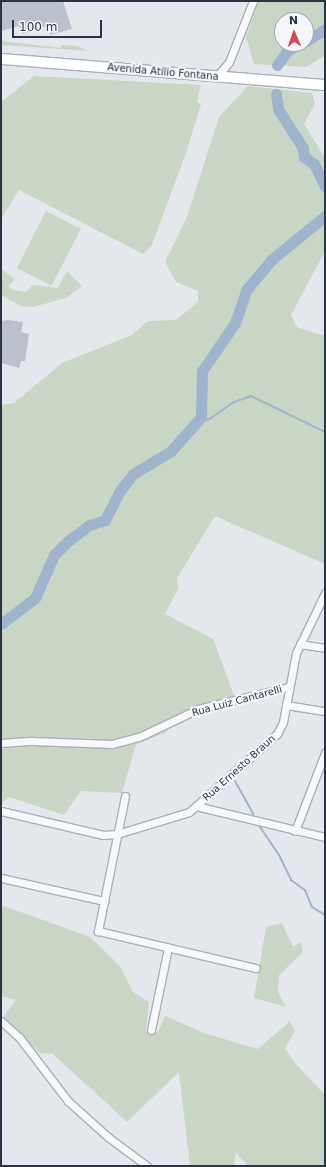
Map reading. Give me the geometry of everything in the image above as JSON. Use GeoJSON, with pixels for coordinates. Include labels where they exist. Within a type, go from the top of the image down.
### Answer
{"type":"FeatureCollection","features":[{"type":"Feature","properties":{"kind":"main road","name":"Avenida Atílio Fontana"},"geometry":{"type":"LineString","coordinates":[[1,53],[220,73],[325,85]]}},
{"type":"Feature","properties":{"kind":"main road","name":"Avenida Atílio Fontana"},"geometry":{"type":"LineString","coordinates":[[1,59],[325,78]]}},
{"type":"Feature","properties":{"kind":"street"},"geometry":{"type":"LineString","coordinates":[[220,73],[229,62],[253,1]]}},
{"type":"Feature","properties":{"kind":"street","name":"Rua Ernesto Braun"},"geometry":{"type":"LineString","coordinates":[[1,811],[103,835],[118,834],[189,812],[273,738],[283,722],[288,688],[300,644],[325,593]]}},
{"type":"Feature","properties":{"kind":"street"},"geometry":{"type":"LineString","coordinates":[[300,644],[325,648]]}},
{"type":"Feature","properties":{"kind":"street","name":"Rua Luiz Cantarelli"},"geometry":{"type":"LineString","coordinates":[[1,743],[112,744],[139,737],[198,709],[288,688]]}},
{"type":"Feature","properties":{"kind":"street","name":"Rua Luiz Cantarelli"},"geometry":{"type":"LineString","coordinates":[[286,705],[325,711]]}},
{"type":"Feature","properties":{"kind":"street"},"geometry":{"type":"LineString","coordinates":[[295,831],[321,772],[325,753]]}},
{"type":"Feature","properties":{"kind":"street"},"geometry":{"type":"LineString","coordinates":[[125,796],[98,931],[256,968]]}},
{"type":"Feature","properties":{"kind":"street"},"geometry":{"type":"LineString","coordinates":[[196,806],[325,837]]}},
{"type":"Feature","properties":{"kind":"street"},"geometry":{"type":"LineString","coordinates":[[1,878],[104,901]]}},
{"type":"Feature","properties":{"kind":"street"},"geometry":{"type":"LineString","coordinates":[[151,1030],[168,948]]}},
{"type":"Feature","properties":{"kind":"street"},"geometry":{"type":"LineString","coordinates":[[1,1020],[19,1037],[68,1101],[108,1137],[147,1166]]}},
{"type":"Feature","properties":{"kind":"green space"},"geometry":{"type":"Polygon","coordinates":[[[259,1],[325,1],[324,56],[306,67],[254,64],[246,37],[259,1]]]}},
{"type":"Feature","properties":{"kind":"green space"},"geometry":{"type":"Polygon","coordinates":[[[1,41],[61,48],[61,45],[77,46],[89,51],[1,45],[1,41]]]}},
{"type":"Feature","properties":{"kind":"green space"},"geometry":{"type":"Polygon","coordinates":[[[34,76],[201,85],[197,102],[201,104],[187,150],[152,245],[143,254],[19,190],[1,219],[1,102],[34,76]]]}},
{"type":"Feature","properties":{"kind":"green space"},"geometry":{"type":"Polygon","coordinates":[[[248,86],[312,93],[315,104],[304,124],[325,158],[325,251],[291,315],[297,327],[325,336],[325,564],[215,516],[177,578],[178,589],[165,614],[213,639],[235,698],[175,721],[165,733],[136,744],[122,793],[81,791],[64,815],[9,797],[1,804],[1,405],[14,403],[62,363],[132,335],[148,321],[176,320],[198,302],[198,291],[176,282],[165,262],[187,217],[219,117],[248,86]]]}},
{"type":"Feature","properties":{"kind":"green space"},"geometry":{"type":"Polygon","coordinates":[[[46,211],[81,229],[52,286],[17,268],[46,211]]]}},
{"type":"Feature","properties":{"kind":"green space"},"geometry":{"type":"Polygon","coordinates":[[[1,269],[15,279],[8,286],[13,290],[26,292],[33,285],[58,288],[67,271],[82,286],[66,298],[33,307],[21,306],[1,295],[1,269]]]}},
{"type":"Feature","properties":{"kind":"green space"},"geometry":{"type":"Polygon","coordinates":[[[1,905],[90,937],[120,966],[133,992],[149,1002],[146,1032],[158,1032],[165,1016],[204,1033],[258,1049],[290,1021],[295,1031],[285,1048],[294,1062],[325,1095],[325,1166],[248,1166],[236,1153],[234,1166],[190,1166],[179,1072],[127,1122],[53,1054],[40,1053],[3,1017],[16,1000],[1,996],[1,905]]]}},
{"type":"Feature","properties":{"kind":"green space"},"geometry":{"type":"Polygon","coordinates":[[[282,923],[293,947],[301,942],[303,952],[279,975],[278,992],[286,1007],[254,998],[266,927],[282,923]]]}},
{"type":"Feature","properties":{"kind":"building"},"geometry":{"type":"Polygon","coordinates":[[[1,1],[63,1],[72,29],[50,35],[47,26],[22,34],[19,26],[1,31],[1,1]]]}},
{"type":"Feature","properties":{"kind":"building"},"geometry":{"type":"Polygon","coordinates":[[[8,320],[23,322],[21,332],[29,334],[25,361],[21,361],[19,368],[1,363],[1,321],[8,320]]]}},
{"type":"Feature","properties":{"kind":"waterway"},"geometry":{"type":"LineString","coordinates":[[314,36],[325,29]]}},
{"type":"Feature","properties":{"kind":"waterway"},"geometry":{"type":"LineString","coordinates":[[277,65],[286,52]]}},
{"type":"Feature","properties":{"kind":"waterway"},"geometry":{"type":"LineString","coordinates":[[276,94],[278,109],[303,148],[304,157],[314,164],[325,187]]}},
{"type":"Feature","properties":{"kind":"waterway"},"geometry":{"type":"LineString","coordinates":[[1,624],[35,598],[54,555],[68,541],[89,525],[105,520],[119,492],[133,474],[171,451],[201,417],[202,371],[235,323],[247,289],[271,260],[325,216]]}},
{"type":"Feature","properties":{"kind":"waterway"},"geometry":{"type":"LineString","coordinates":[[194,425],[211,418],[234,402],[251,396],[325,432]]}},
{"type":"Feature","properties":{"kind":"waterway"},"geometry":{"type":"LineString","coordinates":[[235,781],[253,814]]}},
{"type":"Feature","properties":{"kind":"waterway"},"geometry":{"type":"LineString","coordinates":[[258,824],[279,855],[291,880],[305,890],[312,907],[325,915]]}}]}
